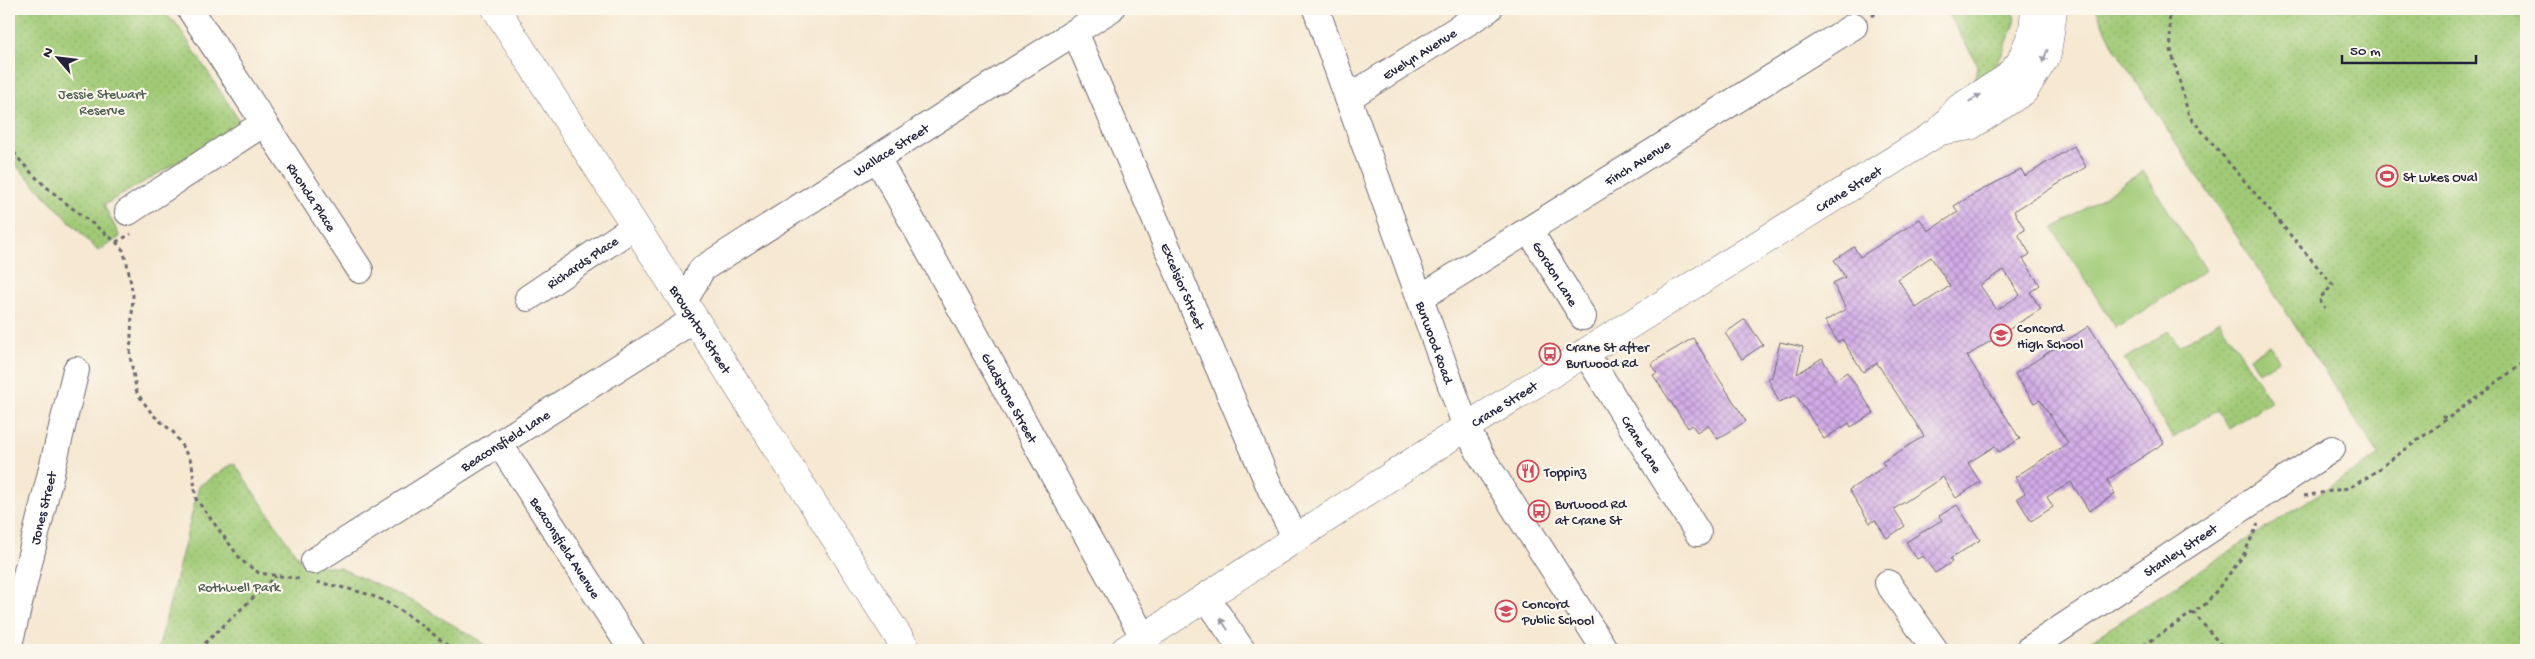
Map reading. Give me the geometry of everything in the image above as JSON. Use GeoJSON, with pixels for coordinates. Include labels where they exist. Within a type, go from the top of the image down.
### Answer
{"type":"FeatureCollection","features":[{"type":"Feature","properties":{"kind":"main road","name":"Broughton Street"},"geometry":{"type":"LineString","coordinates":[[496,9],[907,650]]}},
{"type":"Feature","properties":{"kind":"main road","name":"Crane Street"},"geometry":{"type":"LineString","coordinates":[[1134,644],[1466,427],[1940,131],[1959,108],[2005,79],[2020,63],[2033,31],[2035,9]]}},
{"type":"Feature","properties":{"kind":"main road","name":"Crane Street"},"geometry":{"type":"LineString","coordinates":[[1940,131],[1970,126],[2024,91],[2047,54],[2053,9]]}},
{"type":"Feature","properties":{"kind":"street","name":"Rhonda Place"},"geometry":{"type":"LineString","coordinates":[[190,9],[360,270]]}},
{"type":"Feature","properties":{"kind":"street","name":"Wallace Street"},"geometry":{"type":"LineString","coordinates":[[690,310],[702,269],[1111,9]]}},
{"type":"Feature","properties":{"kind":"street","name":"Burwood Road"},"geometry":{"type":"LineString","coordinates":[[1316,9],[1466,427],[1480,454],[1605,650]]}},
{"type":"Feature","properties":{"kind":"street","name":"Evelyn Avenue"},"geometry":{"type":"LineString","coordinates":[[1348,98],[1489,9]]}},
{"type":"Feature","properties":{"kind":"street","name":"Finch Avenue"},"geometry":{"type":"LineString","coordinates":[[1420,298],[1854,26]]}},
{"type":"Feature","properties":{"kind":"street","name":"Excelsior Street"},"geometry":{"type":"LineString","coordinates":[[1075,32],[1272,490],[1296,538]]}},
{"type":"Feature","properties":{"kind":"street"},"geometry":{"type":"LineString","coordinates":[[128,212],[264,123]]}},
{"type":"Feature","properties":{"kind":"street","name":"Gladstone Street"},"geometry":{"type":"LineString","coordinates":[[877,158],[1134,644]]}},
{"type":"Feature","properties":{"kind":"street","name":"Richards Place"},"geometry":{"type":"LineString","coordinates":[[528,298],[635,226]]}},
{"type":"Feature","properties":{"kind":"street","name":"Gordon Lane"},"geometry":{"type":"LineString","coordinates":[[1528,230],[1583,317]]}},
{"type":"Feature","properties":{"kind":"street","name":"Beaconsfield Lane"},"geometry":{"type":"LineString","coordinates":[[312,574],[690,310]]}},
{"type":"Feature","properties":{"kind":"street","name":"Crane Lane"},"geometry":{"type":"LineString","coordinates":[[1585,352],[1698,534]]}},
{"type":"Feature","properties":{"kind":"street","name":"Jones Street"},"geometry":{"type":"LineString","coordinates":[[9,645],[76,370]]}},
{"type":"Feature","properties":{"kind":"street","name":"Beaconsfield Avenue"},"geometry":{"type":"LineString","coordinates":[[500,443],[632,650]]}},
{"type":"Feature","properties":{"kind":"street","name":"Stanley Street"},"geometry":{"type":"LineString","coordinates":[[2028,650],[2332,450]]}},
{"type":"Feature","properties":{"kind":"street"},"geometry":{"type":"LineString","coordinates":[[1888,583],[1935,650]]}},
{"type":"Feature","properties":{"kind":"street"},"geometry":{"type":"LineString","coordinates":[[1206,597],[1242,650]]}},
{"type":"Feature","properties":{"kind":"path"},"geometry":{"type":"LineString","coordinates":[[2169,9],[2171,50],[2188,116],[2333,285],[2320,299],[2325,308]]}},
{"type":"Feature","properties":{"kind":"path"},"geometry":{"type":"LineString","coordinates":[[9,146],[24,167],[44,186],[116,242],[122,250],[133,295],[134,314],[130,356],[137,393],[153,414],[174,433],[192,463],[196,499],[242,562],[259,573],[276,576],[312,574],[385,601],[420,624],[453,650]]}},
{"type":"Feature","properties":{"kind":"path"},"geometry":{"type":"LineString","coordinates":[[2297,500],[2304,495],[2348,488],[2382,468],[2526,361]]}},
{"type":"Feature","properties":{"kind":"path"},"geometry":{"type":"LineString","coordinates":[[2442,416],[2447,420]]}},
{"type":"Feature","properties":{"kind":"path"},"geometry":{"type":"LineString","coordinates":[[2137,650],[2207,603],[2243,556],[2259,522]]}},
{"type":"Feature","properties":{"kind":"path"},"geometry":{"type":"LineString","coordinates":[[200,650],[276,576]]}},
{"type":"Feature","properties":{"kind":"path"},"geometry":{"type":"LineString","coordinates":[[2194,612],[2225,650]]}},
{"type":"Feature","properties":{"kind":"green space","name":"Jessie Stewart Reserve"},"geometry":{"type":"Polygon","coordinates":[[[9,9],[158,9],[176,23],[242,125],[104,205],[120,237],[98,251],[9,158],[9,9]]]}},
{"type":"Feature","properties":{"kind":"green space"},"geometry":{"type":"Polygon","coordinates":[[[1946,9],[2013,9],[2015,23],[1997,66],[1975,80],[1978,66],[1946,9]]]}},
{"type":"Feature","properties":{"kind":"green space"},"geometry":{"type":"Polygon","coordinates":[[[2096,9],[2526,9],[2526,650],[2076,650],[2379,455],[2115,49],[2096,9]]]}},
{"type":"Feature","properties":{"kind":"green space"},"geometry":{"type":"Polygon","coordinates":[[[2143,171],[2206,270],[2116,328],[2053,229],[2143,171]]]}},
{"type":"Feature","properties":{"kind":"green space"},"geometry":{"type":"Polygon","coordinates":[[[2219,320],[2271,401],[2229,428],[2217,410],[2173,438],[2124,359],[2168,331],[2179,346],[2219,320]]]}},
{"type":"Feature","properties":{"kind":"green space"},"geometry":{"type":"Polygon","coordinates":[[[2270,345],[2279,360],[2259,372],[2250,357],[2270,345]]]}},
{"type":"Feature","properties":{"kind":"green space","name":"Rothwell Park"},"geometry":{"type":"Polygon","coordinates":[[[234,463],[302,563],[340,568],[414,602],[482,642],[487,650],[158,650],[199,486],[234,463]]]}},
{"type":"Feature","properties":{"kind":"building"},"geometry":{"type":"Polygon","coordinates":[[[2074,146],[2086,167],[2014,211],[2025,230],[2018,234],[2030,254],[2023,259],[2040,285],[2030,292],[2041,309],[1967,356],[2020,439],[1999,452],[1995,446],[1968,463],[1980,482],[1956,498],[1943,477],[1894,509],[1905,526],[1887,538],[1875,520],[1870,523],[1849,490],[1885,466],[1882,462],[1924,436],[1877,363],[1863,372],[1842,339],[1838,342],[1825,321],[1846,309],[1833,283],[1845,277],[1834,260],[1854,247],[1860,257],[1920,219],[1928,231],[1958,212],[1954,206],[1971,196],[2021,169],[2025,176],[2074,146]],[[1931,257],[1898,279],[1916,308],[1950,286],[1931,257]],[[2004,270],[1980,285],[1997,310],[2020,295],[2004,270]]]}},
{"type":"Feature","properties":{"kind":"building"},"geometry":{"type":"Polygon","coordinates":[[[1745,319],[1763,345],[1742,359],[1725,333],[1745,319]]]}},
{"type":"Feature","properties":{"kind":"building"},"geometry":{"type":"Polygon","coordinates":[[[2089,326],[2164,443],[2107,480],[2115,494],[2089,511],[2071,482],[2047,497],[2053,507],[2031,521],[2017,498],[2025,493],[2015,477],[2068,443],[2040,400],[2034,403],[2015,374],[2089,326]]]}},
{"type":"Feature","properties":{"kind":"building"},"geometry":{"type":"Polygon","coordinates":[[[1693,338],[1746,421],[1718,439],[1708,425],[1697,432],[1692,425],[1688,428],[1653,375],[1657,373],[1651,365],[1653,362],[1693,338]]]}},
{"type":"Feature","properties":{"kind":"building"},"geometry":{"type":"Polygon","coordinates":[[[1780,342],[1803,347],[1797,374],[1822,358],[1835,380],[1847,372],[1874,413],[1851,427],[1849,423],[1824,439],[1796,395],[1779,402],[1768,378],[1772,377],[1780,342]]]}},
{"type":"Feature","properties":{"kind":"building"},"geometry":{"type":"Polygon","coordinates":[[[1957,505],[1980,540],[1950,559],[1952,562],[1935,573],[1923,556],[1917,559],[1906,542],[1942,520],[1939,516],[1957,505]]]}},
{"type":"Feature","properties":{"kind":"place","name":"St Lukes Oval"},"geometry":{"type":"Point","coordinates":[2387,176]}},
{"type":"Feature","properties":{"kind":"place","name":"Concord High School"},"geometry":{"type":"Point","coordinates":[2001,335]}},
{"type":"Feature","properties":{"kind":"place","name":"Crane St after Burwood Rd"},"geometry":{"type":"Point","coordinates":[1550,354]}},
{"type":"Feature","properties":{"kind":"place","name":"Toppinz"},"geometry":{"type":"Point","coordinates":[1528,471]}},
{"type":"Feature","properties":{"kind":"place","name":"Burwood Rd at Crane St"},"geometry":{"type":"Point","coordinates":[1539,511]}},
{"type":"Feature","properties":{"kind":"place","name":"Concord Public School"},"geometry":{"type":"Point","coordinates":[1506,611]}}]}
